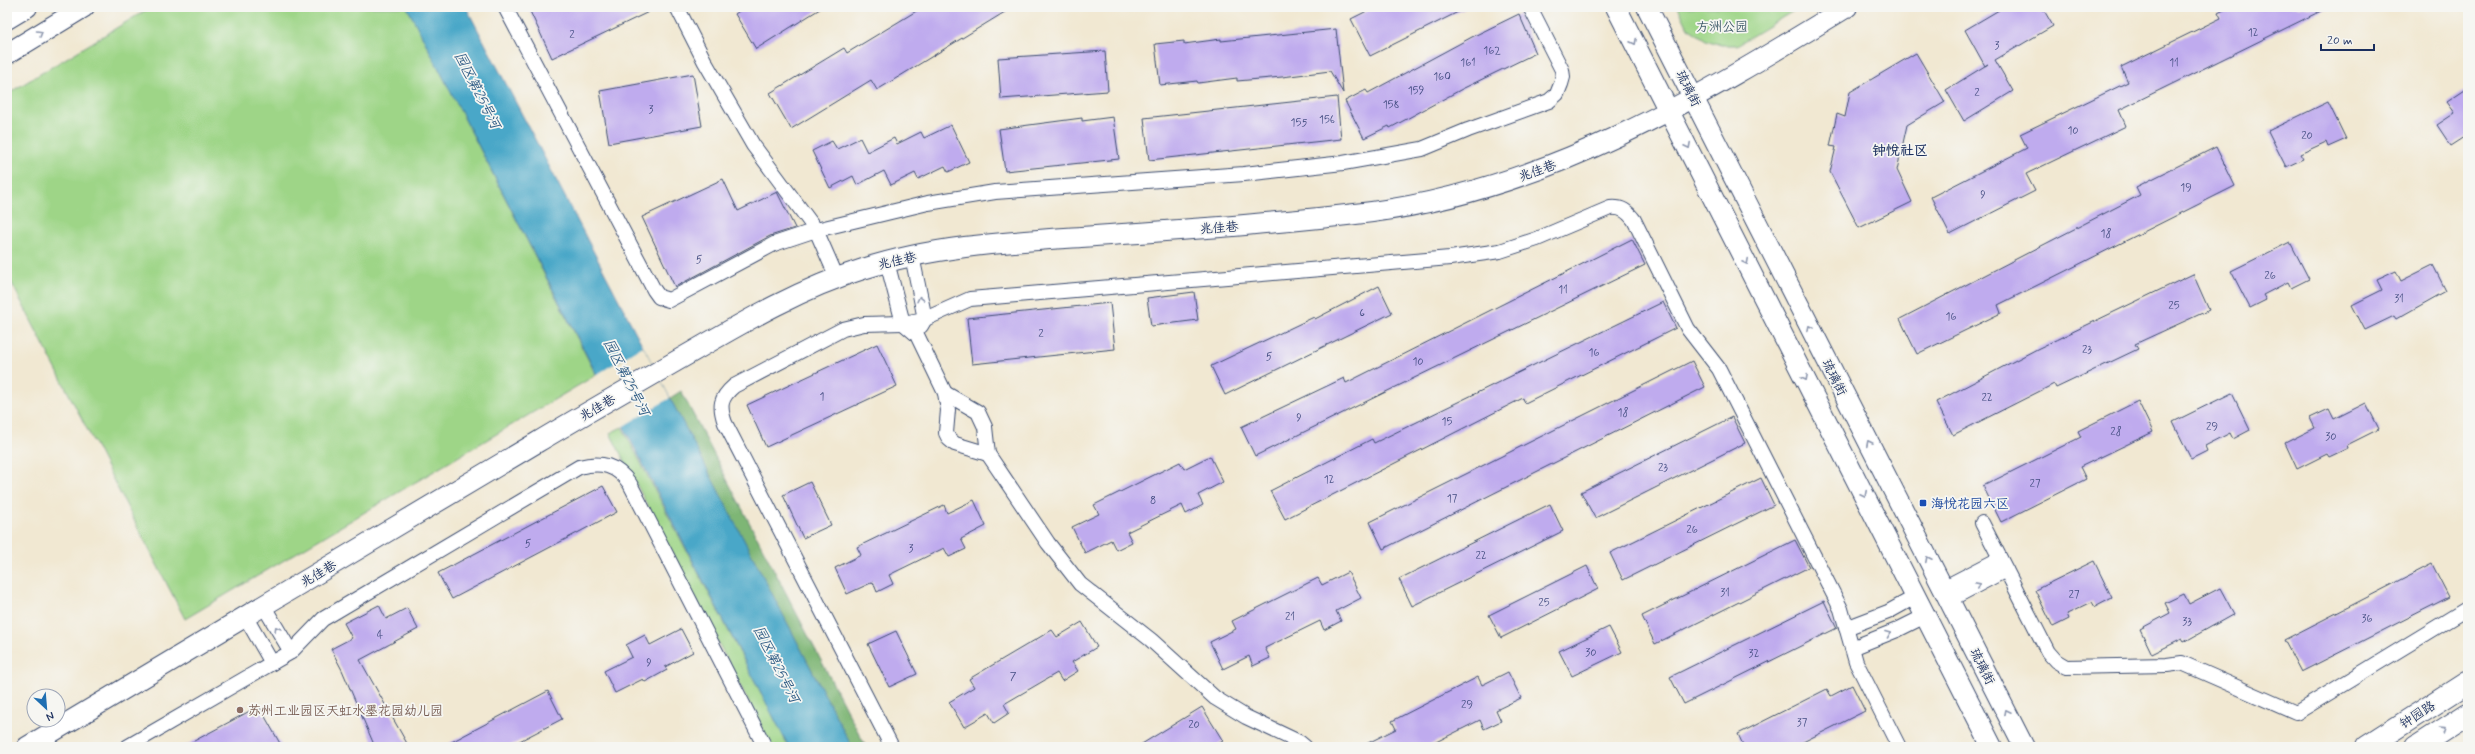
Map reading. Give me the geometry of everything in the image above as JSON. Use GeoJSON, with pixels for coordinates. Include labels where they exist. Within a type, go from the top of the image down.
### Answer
{"type":"FeatureCollection","features":[{"type":"Feature","properties":{"kind":"main road","name":"钟园路"},"geometry":{"type":"LineString","coordinates":[[2367,747],[2468,682]]}},
{"type":"Feature","properties":{"kind":"main road"},"geometry":{"type":"LineString","coordinates":[[2417,747],[2468,714]]}},
{"type":"Feature","properties":{"kind":"street"},"geometry":{"type":"LineString","coordinates":[[7,19],[27,7]]}},
{"type":"Feature","properties":{"kind":"street"},"geometry":{"type":"LineString","coordinates":[[7,54],[84,7]]}},
{"type":"Feature","properties":{"kind":"street"},"geometry":{"type":"LineString","coordinates":[[505,7],[659,297],[669,300],[676,298],[774,244],[816,230],[928,203],[995,192],[1244,174],[1343,163],[1422,150],[1468,130],[1540,106],[1557,94],[1563,77],[1562,70],[1530,7]]}},
{"type":"Feature","properties":{"kind":"street"},"geometry":{"type":"LineString","coordinates":[[677,7],[746,134],[816,230],[837,278]]}},
{"type":"Feature","properties":{"kind":"street"},"geometry":{"type":"LineString","coordinates":[[1616,7],[1992,747]]}},
{"type":"Feature","properties":{"kind":"street","name":"琉璃街"},"geometry":{"type":"LineString","coordinates":[[1647,7],[2024,747]]}},
{"type":"Feature","properties":{"kind":"street","name":"兆佳巷"},"geometry":{"type":"LineString","coordinates":[[27,747],[263,605],[657,372],[775,305],[837,278],[887,262],[912,256],[982,245],[1281,222],[1376,211],[1434,202],[1480,189],[1586,152],[1694,99],[1847,7]]}},
{"type":"Feature","properties":{"kind":"street"},"geometry":{"type":"LineString","coordinates":[[892,747],[725,423],[720,403],[724,394],[734,386],[843,329],[864,324],[903,323],[925,318],[970,299],[1450,258],[1500,251],[1537,239],[1610,208],[1619,208],[1628,212],[1634,220],[1688,329],[1719,370],[1841,609],[1856,662],[1899,747]]}},
{"type":"Feature","properties":{"kind":"street"},"geometry":{"type":"LineString","coordinates":[[912,256],[925,318],[917,335]]}},
{"type":"Feature","properties":{"kind":"street"},"geometry":{"type":"LineString","coordinates":[[887,262],[903,323],[917,335],[944,393],[948,410],[946,433],[949,439],[955,444],[988,454]]}},
{"type":"Feature","properties":{"kind":"street"},"geometry":{"type":"LineString","coordinates":[[944,393],[978,412],[985,427],[988,454],[1048,543],[1080,584],[1151,640],[1215,698],[1246,717],[1299,742],[1305,747]]}},
{"type":"Feature","properties":{"kind":"street"},"geometry":{"type":"LineString","coordinates":[[127,747],[291,652],[323,619],[329,615],[579,467],[593,464],[605,464],[616,468],[630,484],[765,747]]}},
{"type":"Feature","properties":{"kind":"street"},"geometry":{"type":"LineString","coordinates":[[1982,523],[2002,565],[2048,652],[2056,661],[2066,667],[2167,665],[2182,663],[2296,713],[2468,608]]}},
{"type":"Feature","properties":{"kind":"street"},"geometry":{"type":"LineString","coordinates":[[1946,594],[2002,565]]}},
{"type":"Feature","properties":{"kind":"street"},"geometry":{"type":"LineString","coordinates":[[1846,628],[1888,612],[1916,597]]}},
{"type":"Feature","properties":{"kind":"street"},"geometry":{"type":"LineString","coordinates":[[263,605],[291,652]]}},
{"type":"Feature","properties":{"kind":"street"},"geometry":{"type":"LineString","coordinates":[[245,616],[272,663]]}},
{"type":"Feature","properties":{"kind":"street"},"geometry":{"type":"LineString","coordinates":[[1852,648],[1897,630],[1925,616]]}},
{"type":"Feature","properties":{"kind":"green space"},"geometry":{"type":"Polygon","coordinates":[[[151,7],[407,7],[596,375],[185,619],[7,274],[7,94],[151,7]]]}},
{"type":"Feature","properties":{"kind":"green space","name":"方洲公园"},"geometry":{"type":"Polygon","coordinates":[[[1678,7],[1800,7],[1737,45],[1721,45],[1706,40],[1688,28],[1678,7]]]}},
{"type":"Feature","properties":{"kind":"green space"},"geometry":{"type":"Polygon","coordinates":[[[681,391],[866,747],[852,747],[670,398],[681,391]]]}},
{"type":"Feature","properties":{"kind":"green space"},"geometry":{"type":"Polygon","coordinates":[[[622,427],[789,747],[772,747],[610,433],[622,427]]]}},
{"type":"Feature","properties":{"kind":"water","name":"园区第25号河"},"geometry":{"type":"Polygon","coordinates":[[[407,7],[466,7],[852,747],[789,747],[407,7]]]}},
{"type":"Feature","properties":{"kind":"pier"},"geometry":{"type":"Polygon","coordinates":[[[643,346],[670,398],[622,427],[596,375],[643,346]]]}},
{"type":"Feature","properties":{"kind":"building"},"geometry":{"type":"Polygon","coordinates":[[[528,7],[659,7],[552,58],[528,7]]]}},
{"type":"Feature","properties":{"kind":"building"},"geometry":{"type":"Polygon","coordinates":[[[745,7],[823,7],[756,49],[735,14],[745,7]]]}},
{"type":"Feature","properties":{"kind":"building"},"geometry":{"type":"Polygon","coordinates":[[[923,7],[1013,7],[877,90],[871,80],[791,129],[770,93],[844,48],[847,53],[923,7]]]}},
{"type":"Feature","properties":{"kind":"building"},"geometry":{"type":"Polygon","coordinates":[[[1375,7],[1468,7],[1370,56],[1351,19],[1375,7]]]}},
{"type":"Feature","properties":{"kind":"building"},"geometry":{"type":"Polygon","coordinates":[[[2004,7],[2042,7],[2053,26],[1995,60],[2013,91],[1964,121],[1946,90],[1985,66],[1965,30],[2004,7]]]}},
{"type":"Feature","properties":{"kind":"building"},"geometry":{"type":"Polygon","coordinates":[[[2228,7],[2329,7],[2119,110],[2126,126],[2026,174],[2035,191],[1950,234],[1931,197],[2027,148],[2020,134],[2128,82],[2121,67],[2221,18],[2218,12],[2228,7]]]}},
{"type":"Feature","properties":{"kind":"building"},"geometry":{"type":"Polygon","coordinates":[[[1519,14],[1536,53],[1462,89],[1390,128],[1389,126],[1364,138],[1345,101],[1366,90],[1368,93],[1472,37],[1519,14]]]}},
{"type":"Feature","properties":{"kind":"building"},"geometry":{"type":"Polygon","coordinates":[[[1336,29],[1343,93],[1330,71],[1237,81],[1237,78],[1198,83],[1197,81],[1160,85],[1155,44],[1184,41],[1184,44],[1221,39],[1221,41],[1336,29]]]}},
{"type":"Feature","properties":{"kind":"building"},"geometry":{"type":"Polygon","coordinates":[[[1105,51],[1108,91],[1001,99],[998,58],[1105,51]]]}},
{"type":"Feature","properties":{"kind":"building"},"geometry":{"type":"Polygon","coordinates":[[[1916,53],[1945,102],[1907,125],[1897,170],[1912,202],[1859,228],[1830,172],[1836,147],[1830,146],[1837,114],[1845,117],[1850,92],[1916,53]]]}},
{"type":"Feature","properties":{"kind":"building"},"geometry":{"type":"Polygon","coordinates":[[[693,74],[702,126],[609,143],[600,91],[693,74]]]}},
{"type":"Feature","properties":{"kind":"building"},"geometry":{"type":"Polygon","coordinates":[[[2468,88],[2468,135],[2451,146],[2437,125],[2455,113],[2447,102],[2468,88]]]}},
{"type":"Feature","properties":{"kind":"building"},"geometry":{"type":"Polygon","coordinates":[[[1337,97],[1341,139],[1149,160],[1144,118],[1337,97]]]}},
{"type":"Feature","properties":{"kind":"building"},"geometry":{"type":"Polygon","coordinates":[[[2328,102],[2346,139],[2328,147],[2326,142],[2300,154],[2303,159],[2286,167],[2268,131],[2328,102]]]}},
{"type":"Feature","properties":{"kind":"building"},"geometry":{"type":"Polygon","coordinates":[[[1113,117],[1119,159],[1005,171],[999,129],[1082,118],[1082,121],[1113,117]]]}},
{"type":"Feature","properties":{"kind":"building"},"geometry":{"type":"Polygon","coordinates":[[[951,125],[969,162],[948,172],[945,166],[918,179],[915,173],[891,185],[884,171],[857,185],[853,176],[830,188],[812,151],[832,141],[837,149],[860,138],[867,152],[894,138],[897,144],[921,132],[924,138],[951,125]]]}},
{"type":"Feature","properties":{"kind":"building"},"geometry":{"type":"Polygon","coordinates":[[[2216,147],[2235,186],[1998,305],[2001,313],[1917,354],[1900,319],[2140,195],[2136,187],[2216,147]]]}},
{"type":"Feature","properties":{"kind":"building"},"geometry":{"type":"Polygon","coordinates":[[[723,179],[738,211],[777,192],[795,228],[770,236],[675,287],[642,217],[723,179]]]}},
{"type":"Feature","properties":{"kind":"building"},"geometry":{"type":"Polygon","coordinates":[[[1632,239],[1645,265],[1255,456],[1241,427],[1344,378],[1346,383],[1632,239]]]}},
{"type":"Feature","properties":{"kind":"building"},"geometry":{"type":"Polygon","coordinates":[[[2290,242],[2309,279],[2291,288],[2288,282],[2263,295],[2266,300],[2250,308],[2231,271],[2290,242]]]}},
{"type":"Feature","properties":{"kind":"building"},"geometry":{"type":"Polygon","coordinates":[[[2433,265],[2446,291],[2396,319],[2394,316],[2365,330],[2352,305],[2382,290],[2377,280],[2396,271],[2401,281],[2433,265]]]}},
{"type":"Feature","properties":{"kind":"building"},"geometry":{"type":"Polygon","coordinates":[[[2193,274],[2209,310],[2135,344],[2138,349],[2056,388],[2054,384],[1953,435],[1936,402],[2037,349],[2193,274]]]}},
{"type":"Feature","properties":{"kind":"building"},"geometry":{"type":"Polygon","coordinates":[[[1379,286],[1392,313],[1225,395],[1211,366],[1314,317],[1315,319],[1379,286]]]}},
{"type":"Feature","properties":{"kind":"building"},"geometry":{"type":"Polygon","coordinates":[[[1194,292],[1198,320],[1151,326],[1147,298],[1194,292]]]}},
{"type":"Feature","properties":{"kind":"building"},"geometry":{"type":"Polygon","coordinates":[[[1663,302],[1676,328],[1525,403],[1523,398],[1285,519],[1270,491],[1372,439],[1374,443],[1663,302]]]}},
{"type":"Feature","properties":{"kind":"building"},"geometry":{"type":"Polygon","coordinates":[[[1110,303],[1115,349],[972,364],[967,318],[1110,303]]]}},
{"type":"Feature","properties":{"kind":"building"},"geometry":{"type":"Polygon","coordinates":[[[877,344],[897,386],[766,447],[747,405],[877,344]]]}},
{"type":"Feature","properties":{"kind":"building"},"geometry":{"type":"Polygon","coordinates":[[[1692,361],[1705,387],[1383,549],[1370,522],[1692,361]]]}},
{"type":"Feature","properties":{"kind":"building"},"geometry":{"type":"Polygon","coordinates":[[[2232,393],[2250,430],[2233,439],[2230,433],[2205,446],[2207,451],[2191,459],[2173,422],[2232,393]]]}},
{"type":"Feature","properties":{"kind":"building"},"geometry":{"type":"Polygon","coordinates":[[[2138,401],[2153,432],[2080,467],[2086,479],[2001,522],[1983,486],[2081,437],[2078,431],[2138,401]]]}},
{"type":"Feature","properties":{"kind":"building"},"geometry":{"type":"Polygon","coordinates":[[[2366,403],[2379,429],[2347,445],[2348,448],[2329,457],[2327,454],[2297,469],[2285,443],[2315,428],[2310,418],[2329,409],[2334,419],[2366,403]]]}},
{"type":"Feature","properties":{"kind":"building"},"geometry":{"type":"Polygon","coordinates":[[[1732,417],[1745,443],[1595,518],[1581,492],[1732,417]]]}},
{"type":"Feature","properties":{"kind":"building"},"geometry":{"type":"Polygon","coordinates":[[[1210,456],[1223,482],[1198,495],[1203,505],[1186,514],[1182,505],[1127,532],[1132,542],[1116,550],[1111,540],[1085,553],[1072,527],[1099,514],[1094,505],[1180,462],[1184,469],[1210,456]]]}},
{"type":"Feature","properties":{"kind":"building"},"geometry":{"type":"Polygon","coordinates":[[[1761,478],[1774,505],[1623,580],[1610,553],[1761,478]]]}},
{"type":"Feature","properties":{"kind":"building"},"geometry":{"type":"Polygon","coordinates":[[[810,482],[831,525],[803,538],[783,495],[810,482]]]}},
{"type":"Feature","properties":{"kind":"building"},"geometry":{"type":"Polygon","coordinates":[[[603,486],[617,512],[452,599],[438,573],[603,486]]]}},
{"type":"Feature","properties":{"kind":"building"},"geometry":{"type":"Polygon","coordinates":[[[974,500],[986,526],[961,539],[966,549],[949,557],[944,548],[889,575],[893,584],[877,592],[873,582],[847,594],[835,568],[861,555],[857,547],[944,505],[947,513],[974,500]]]}},
{"type":"Feature","properties":{"kind":"building"},"geometry":{"type":"Polygon","coordinates":[[[1550,504],[1563,531],[1412,606],[1399,579],[1550,504]]]}},
{"type":"Feature","properties":{"kind":"building"},"geometry":{"type":"Polygon","coordinates":[[[1795,540],[1809,567],[1655,644],[1642,616],[1795,540]]]}},
{"type":"Feature","properties":{"kind":"building"},"geometry":{"type":"Polygon","coordinates":[[[2094,561],[2112,598],[2095,607],[2092,602],[2067,614],[2069,619],[2053,627],[2035,590],[2094,561]]]}},
{"type":"Feature","properties":{"kind":"building"},"geometry":{"type":"Polygon","coordinates":[[[2432,564],[2449,597],[2301,672],[2284,640],[2432,564]]]}},
{"type":"Feature","properties":{"kind":"building"},"geometry":{"type":"Polygon","coordinates":[[[1587,566],[1598,589],[1501,638],[1489,615],[1587,566]]]}},
{"type":"Feature","properties":{"kind":"building"},"geometry":{"type":"Polygon","coordinates":[[[1348,572],[1361,598],[1336,611],[1341,621],[1324,630],[1320,621],[1265,648],[1270,658],[1253,666],[1249,656],[1223,669],[1210,642],[1236,629],[1232,621],[1318,578],[1322,585],[1348,572]]]}},
{"type":"Feature","properties":{"kind":"building"},"geometry":{"type":"Polygon","coordinates":[[[2220,588],[2234,614],[2184,642],[2182,639],[2152,654],[2140,629],[2170,613],[2165,603],[2184,594],[2189,604],[2220,588]]]}},
{"type":"Feature","properties":{"kind":"building"},"geometry":{"type":"Polygon","coordinates":[[[1824,601],[1837,628],[1684,704],[1670,677],[1824,601]]]}},
{"type":"Feature","properties":{"kind":"building"},"geometry":{"type":"Polygon","coordinates":[[[379,605],[386,619],[407,608],[418,629],[360,660],[409,747],[375,747],[342,670],[331,649],[352,638],[344,623],[379,605]]]}},
{"type":"Feature","properties":{"kind":"building"},"geometry":{"type":"Polygon","coordinates":[[[1082,622],[1097,647],[1072,662],[1078,671],[1062,681],[1057,673],[1004,704],[1009,713],[994,723],[988,713],[964,727],[949,702],[974,687],[969,679],[1052,630],[1057,637],[1082,622]]]}},
{"type":"Feature","properties":{"kind":"building"},"geometry":{"type":"Polygon","coordinates":[[[1609,627],[1622,652],[1572,676],[1559,651],[1609,627]]]}},
{"type":"Feature","properties":{"kind":"building"},"geometry":{"type":"Polygon","coordinates":[[[681,629],[693,652],[665,667],[667,670],[645,682],[643,679],[615,693],[604,671],[632,657],[626,645],[645,635],[650,645],[681,629]]]}},
{"type":"Feature","properties":{"kind":"building"},"geometry":{"type":"Polygon","coordinates":[[[896,631],[917,674],[889,687],[868,644],[896,631]]]}},
{"type":"Feature","properties":{"kind":"building"},"geometry":{"type":"Polygon","coordinates":[[[1508,672],[1521,698],[1496,710],[1501,721],[1484,729],[1480,720],[1426,747],[1360,747],[1396,729],[1392,721],[1478,677],[1482,685],[1508,672]]]}},
{"type":"Feature","properties":{"kind":"building"},"geometry":{"type":"Polygon","coordinates":[[[1852,685],[1865,711],[1793,747],[1744,747],[1738,734],[1827,689],[1831,696],[1852,685]]]}},
{"type":"Feature","properties":{"kind":"building"},"geometry":{"type":"Polygon","coordinates":[[[548,691],[562,719],[508,747],[442,747],[548,691]]]}},
{"type":"Feature","properties":{"kind":"building"},"geometry":{"type":"Polygon","coordinates":[[[259,706],[282,747],[183,747],[259,706]]]}},
{"type":"Feature","properties":{"kind":"building"},"geometry":{"type":"Polygon","coordinates":[[[1202,707],[1223,741],[1213,747],[1137,747],[1202,707]]]}},
{"type":"Feature","properties":{"kind":"place","name":"海悦花园六区"},"geometry":{"type":"Point","coordinates":[1923,503]}},
{"type":"Feature","properties":{"kind":"place","name":"苏州工业园区天虹水墨花园幼儿园"},"geometry":{"type":"Point","coordinates":[240,710]}},
{"type":"Feature","properties":{"kind":"district","name":"钟悦社区"},"geometry":{"type":"Point","coordinates":[1900,150]}}]}
